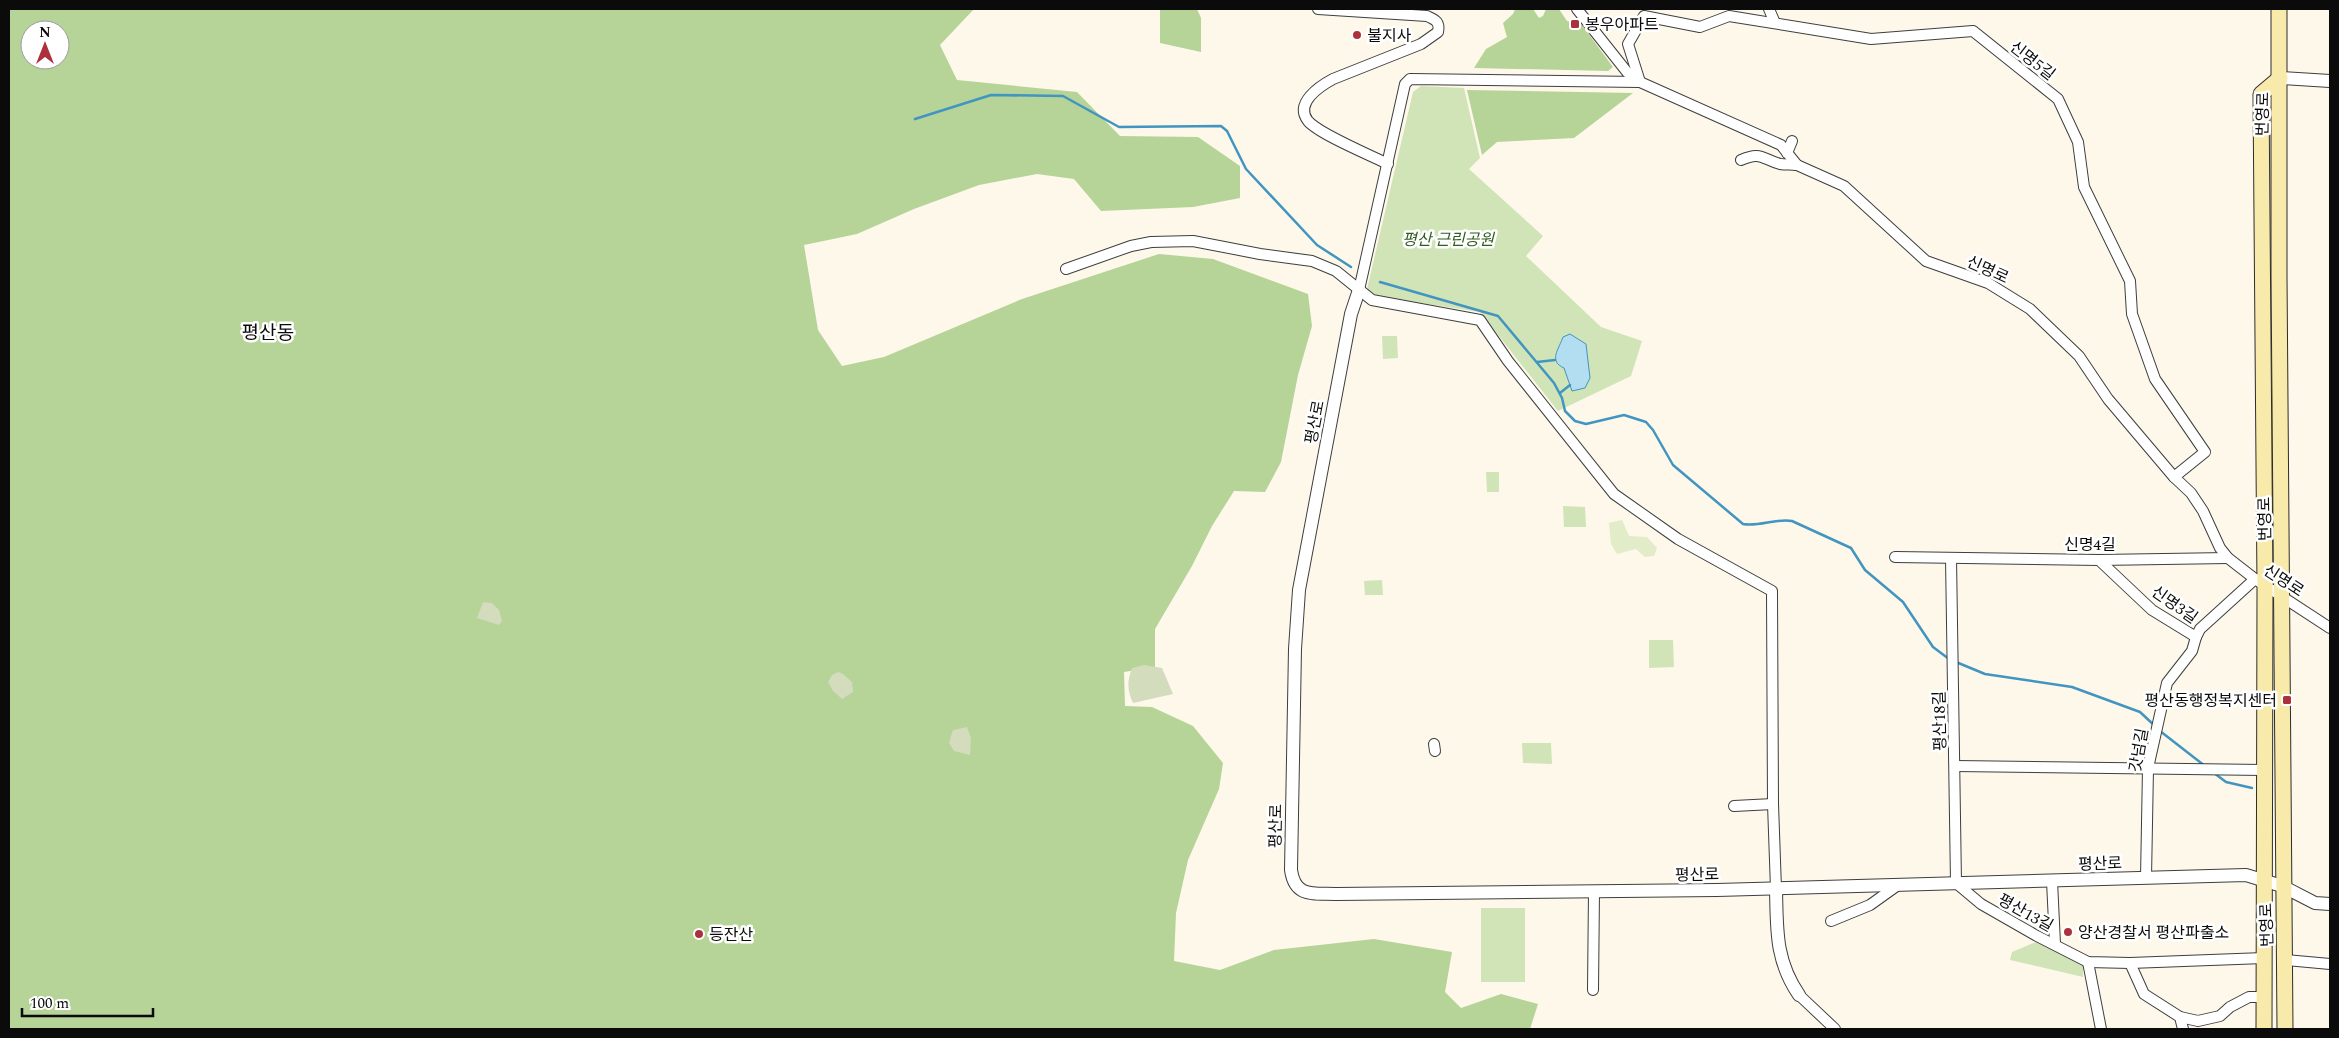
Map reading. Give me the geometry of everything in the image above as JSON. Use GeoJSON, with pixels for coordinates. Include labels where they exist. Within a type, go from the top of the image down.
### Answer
{"type":"FeatureCollection","features":[{"type":"Feature","properties":{"kind":"main road","name":"번영로"},"geometry":{"type":"LineString","coordinates":[[2279,9],[2282,886],[2285,955],[2285,1029]]}},
{"type":"Feature","properties":{"kind":"main road"},"geometry":{"type":"LineString","coordinates":[[2264,1029],[2264,770],[2260,582],[2264,534],[2261,94],[2280,78]]}},
{"type":"Feature","properties":{"kind":"main road"},"geometry":{"type":"LineString","coordinates":[[2262,152],[2265,144],[2271,141],[2277,145],[2279,151]]}},
{"type":"Feature","properties":{"kind":"main road"},"geometry":{"type":"LineString","coordinates":[[2264,534],[2266,538],[2273,540],[2279,538],[2282,534]]}},
{"type":"Feature","properties":{"kind":"main road"},"geometry":{"type":"LineString","coordinates":[[2264,955],[2268,943],[2274,940],[2279,942],[2285,955]]}},
{"type":"Feature","properties":{"kind":"street"},"geometry":{"type":"LineString","coordinates":[[1318,9],[1427,16],[1436,20],[1440,25],[1438,32],[1421,44],[1333,79],[1320,86],[1308,100],[1306,113],[1308,120],[1320,130],[1388,164]]}},
{"type":"Feature","properties":{"kind":"street","name":"신명로"},"geometry":{"type":"LineString","coordinates":[[1577,9],[1627,72],[1640,82],[1781,145],[1797,165],[1844,186],[1926,261],[1988,283],[2023,303],[2079,356],[2108,399],[2174,477],[2191,493],[2203,511],[2220,548],[2228,558],[2260,582],[2330,628]]}},
{"type":"Feature","properties":{"kind":"street"},"geometry":{"type":"LineString","coordinates":[[1769,9],[1775,23]]}},
{"type":"Feature","properties":{"kind":"street","name":"신명5길"},"geometry":{"type":"LineString","coordinates":[[1640,82],[1628,44],[1644,16],[1700,27],[1729,16],[1871,39],[1973,31],[2058,99],[2078,142],[2084,186],[2130,281],[2132,314],[2155,379],[2205,452],[2174,477]]}},
{"type":"Feature","properties":{"kind":"street"},"geometry":{"type":"LineString","coordinates":[[2280,78],[2330,81]]}},
{"type":"Feature","properties":{"kind":"street"},"geometry":{"type":"LineString","coordinates":[[1359,290],[1405,84],[1410,79],[1640,82]]}},
{"type":"Feature","properties":{"kind":"street"},"geometry":{"type":"LineString","coordinates":[[1787,153],[1792,141]]}},
{"type":"Feature","properties":{"kind":"street"},"geometry":{"type":"LineString","coordinates":[[1741,160],[1752,155],[1758,155],[1781,164],[1797,165]]}},
{"type":"Feature","properties":{"kind":"street"},"geometry":{"type":"LineString","coordinates":[[1066,269],[1131,246],[1151,242],[1193,241],[1260,254],[1312,261],[1336,271],[1372,300],[1480,320],[1508,361],[1614,494],[1678,539],[1772,591],[1773,804],[1778,946],[1787,975],[1799,995],[1835,1029]]}},
{"type":"Feature","properties":{"kind":"street","name":"평산로"},"geometry":{"type":"LineString","coordinates":[[1359,290],[1346,339],[1299,590],[1295,659],[1291,870],[1293,883],[1299,890],[1308,893],[1776,889],[2246,875],[2282,886],[2315,903],[2330,904]]}},
{"type":"Feature","properties":{"kind":"street","name":"신명4길"},"geometry":{"type":"LineString","coordinates":[[1894,557],[2099,560],[2228,558]]}},
{"type":"Feature","properties":{"kind":"street","name":"평산18길"},"geometry":{"type":"LineString","coordinates":[[1951,558],[1956,884]]}},
{"type":"Feature","properties":{"kind":"street","name":"신명3길"},"geometry":{"type":"LineString","coordinates":[[2099,560],[2152,610],[2196,637],[2200,629],[2260,582]]}},
{"type":"Feature","properties":{"kind":"street","name":"갓넘길"},"geometry":{"type":"LineString","coordinates":[[2146,878],[2148,768],[2155,734],[2166,683],[2192,651],[2196,637]]}},
{"type":"Feature","properties":{"kind":"street"},"geometry":{"type":"LineString","coordinates":[[1955,766],[2264,770]]}},
{"type":"Feature","properties":{"kind":"street"},"geometry":{"type":"LineString","coordinates":[[1734,806],[1773,804]]}},
{"type":"Feature","properties":{"kind":"street"},"geometry":{"type":"LineString","coordinates":[[2052,881],[2055,944]]}},
{"type":"Feature","properties":{"kind":"street","name":"평산13길"},"geometry":{"type":"LineString","coordinates":[[1956,884],[1981,904],[2088,962],[2130,963],[2264,955]]}},
{"type":"Feature","properties":{"kind":"street"},"geometry":{"type":"LineString","coordinates":[[1832,921],[1870,905],[1898,885]]}},
{"type":"Feature","properties":{"kind":"street"},"geometry":{"type":"LineString","coordinates":[[1593,990],[1594,891]]}},
{"type":"Feature","properties":{"kind":"street"},"geometry":{"type":"LineString","coordinates":[[2285,955],[2330,964]]}},
{"type":"Feature","properties":{"kind":"street"},"geometry":{"type":"LineString","coordinates":[[2088,962],[2101,1029]]}},
{"type":"Feature","properties":{"kind":"street"},"geometry":{"type":"LineString","coordinates":[[2130,963],[2144,994],[2180,1017],[2198,1021],[2220,1016],[2230,1007],[2249,997],[2264,997]]}},
{"type":"Feature","properties":{"kind":"street"},"geometry":{"type":"LineString","coordinates":[[2180,1017],[2183,1029]]}},
{"type":"Feature","properties":{"kind":"green space"},"geometry":{"type":"Polygon","coordinates":[[[9,9],[974,9],[940,45],[957,80],[1077,92],[1120,136],[1198,137],[1240,166],[1240,198],[1193,207],[1101,211],[1074,179],[1037,174],[979,185],[914,209],[857,234],[804,245],[818,330],[842,366],[884,357],[1022,299],[1159,254],[1213,259],[1308,294],[1312,326],[1298,375],[1281,462],[1265,492],[1234,491],[1212,526],[1192,566],[1155,629],[1155,667],[1124,672],[1125,706],[1152,707],[1193,726],[1223,763],[1219,789],[1188,860],[1176,913],[1174,961],[1220,970],[1274,950],[1374,939],[1452,952],[1445,992],[1461,1008],[1501,994],[1538,1004],[1530,1029],[9,1029],[9,9]]]}},
{"type":"Feature","properties":{"kind":"green space"},"geometry":{"type":"Polygon","coordinates":[[[1160,9],[1197,9],[1201,18],[1201,52],[1160,43],[1160,9]]]}},
{"type":"Feature","properties":{"kind":"green space"},"geometry":{"type":"Polygon","coordinates":[[[1515,9],[1533,9],[1539,18],[1543,16],[1546,9],[1559,9],[1567,21],[1582,25],[1613,67],[1608,71],[1474,68],[1486,49],[1507,37],[1503,23],[1513,14],[1515,9]]]}},
{"type":"Feature","properties":{"kind":"green space","name":"평산 근린공원"},"geometry":{"type":"Polygon","coordinates":[[[1421,86],[1464,88],[1480,158],[1469,169],[1543,236],[1526,256],[1601,327],[1642,341],[1631,376],[1558,411],[1480,312],[1374,296],[1367,289],[1413,92],[1421,86]]]}},
{"type":"Feature","properties":{"kind":"green space"},"geometry":{"type":"Polygon","coordinates":[[[1467,90],[1633,93],[1574,138],[1497,142],[1482,155],[1467,90]]]}},
{"type":"Feature","properties":{"kind":"green space"},"geometry":{"type":"Polygon","coordinates":[[[1382,336],[1397,336],[1398,358],[1383,359],[1382,336]]]}},
{"type":"Feature","properties":{"kind":"green space"},"geometry":{"type":"Polygon","coordinates":[[[1486,472],[1499,472],[1499,492],[1487,492],[1486,472]]]}},
{"type":"Feature","properties":{"kind":"green space"},"geometry":{"type":"Polygon","coordinates":[[[1563,506],[1585,507],[1586,527],[1564,527],[1563,506]]]}},
{"type":"Feature","properties":{"kind":"green space"},"geometry":{"type":"Polygon","coordinates":[[[1622,520],[1629,536],[1647,537],[1657,548],[1654,556],[1645,557],[1636,549],[1617,554],[1611,544],[1609,523],[1622,520]]]}},
{"type":"Feature","properties":{"kind":"green space"},"geometry":{"type":"Polygon","coordinates":[[[1382,580],[1383,595],[1365,595],[1364,581],[1382,580]]]}},
{"type":"Feature","properties":{"kind":"green space"},"geometry":{"type":"Polygon","coordinates":[[[483,602],[492,603],[499,610],[502,621],[499,625],[477,618],[483,602]]]}},
{"type":"Feature","properties":{"kind":"green space"},"geometry":{"type":"Polygon","coordinates":[[[1649,640],[1673,640],[1674,667],[1649,668],[1649,640]]]}},
{"type":"Feature","properties":{"kind":"green space"},"geometry":{"type":"Polygon","coordinates":[[[1144,665],[1162,668],[1173,694],[1133,703],[1129,690],[1130,673],[1132,668],[1144,665]]]}},
{"type":"Feature","properties":{"kind":"green space"},"geometry":{"type":"Polygon","coordinates":[[[838,672],[852,682],[853,692],[842,699],[833,691],[828,682],[832,675],[838,672]]]}},
{"type":"Feature","properties":{"kind":"green space"},"geometry":{"type":"Polygon","coordinates":[[[967,727],[971,738],[970,755],[954,751],[949,743],[953,730],[967,727]]]}},
{"type":"Feature","properties":{"kind":"green space"},"geometry":{"type":"Polygon","coordinates":[[[1522,743],[1551,743],[1552,764],[1523,763],[1522,743]]]}},
{"type":"Feature","properties":{"kind":"green space"},"geometry":{"type":"Polygon","coordinates":[[[1481,908],[1525,908],[1525,982],[1481,982],[1481,908]]]}},
{"type":"Feature","properties":{"kind":"green space"},"geometry":{"type":"Polygon","coordinates":[[[2036,942],[2083,965],[2083,977],[2010,960],[2012,952],[2036,942]]]}},
{"type":"Feature","properties":{"kind":"water"},"geometry":{"type":"Polygon","coordinates":[[[1570,334],[1586,344],[1590,378],[1585,388],[1572,391],[1564,368],[1559,365],[1556,358],[1557,350],[1563,337],[1570,334]]]}},
{"type":"Feature","properties":{"kind":"waterway"},"geometry":{"type":"LineString","coordinates":[[915,119],[991,95],[1063,96],[1119,127],[1221,126],[1227,131],[1246,169],[1317,245],[1351,267]]}},
{"type":"Feature","properties":{"kind":"waterway"},"geometry":{"type":"LineString","coordinates":[[1380,282],[1498,316],[1554,383],[1562,398],[1565,411],[1575,421],[1586,424],[1624,415],[1646,422],[1653,430],[1673,465],[1743,524],[1792,521],[1851,548],[1865,570],[1903,602],[1933,647],[1949,659]]}},
{"type":"Feature","properties":{"kind":"waterway"},"geometry":{"type":"LineString","coordinates":[[1537,362],[1555,360]]}},
{"type":"Feature","properties":{"kind":"waterway"},"geometry":{"type":"LineString","coordinates":[[1560,393],[1570,385]]}},
{"type":"Feature","properties":{"kind":"waterway"},"geometry":{"type":"LineString","coordinates":[[1956,662],[1985,674],[2072,687],[2140,712],[2155,726]]}},
{"type":"Feature","properties":{"kind":"waterway"},"geometry":{"type":"LineString","coordinates":[[2160,731],[2205,766]]}},
{"type":"Feature","properties":{"kind":"waterway"},"geometry":{"type":"LineString","coordinates":[[2214,773],[2226,782],[2252,788]]}},
{"type":"Feature","properties":{"kind":"place","name":"봉우아파트"},"geometry":{"type":"Point","coordinates":[1575,24]}},
{"type":"Feature","properties":{"kind":"place","name":"불지사"},"geometry":{"type":"Point","coordinates":[1357,35]}},
{"type":"Feature","properties":{"kind":"place","name":"평산동행정복지센터"},"geometry":{"type":"Point","coordinates":[2287,700]}},
{"type":"Feature","properties":{"kind":"place","name":"양산경찰서 평산파출소"},"geometry":{"type":"Point","coordinates":[2068,932]}},
{"type":"Feature","properties":{"kind":"place","name":"등잔산"},"geometry":{"type":"Point","coordinates":[699,934]}},
{"type":"Feature","properties":{"kind":"district","name":"평산동"},"geometry":{"type":"Point","coordinates":[268,332]}}]}
